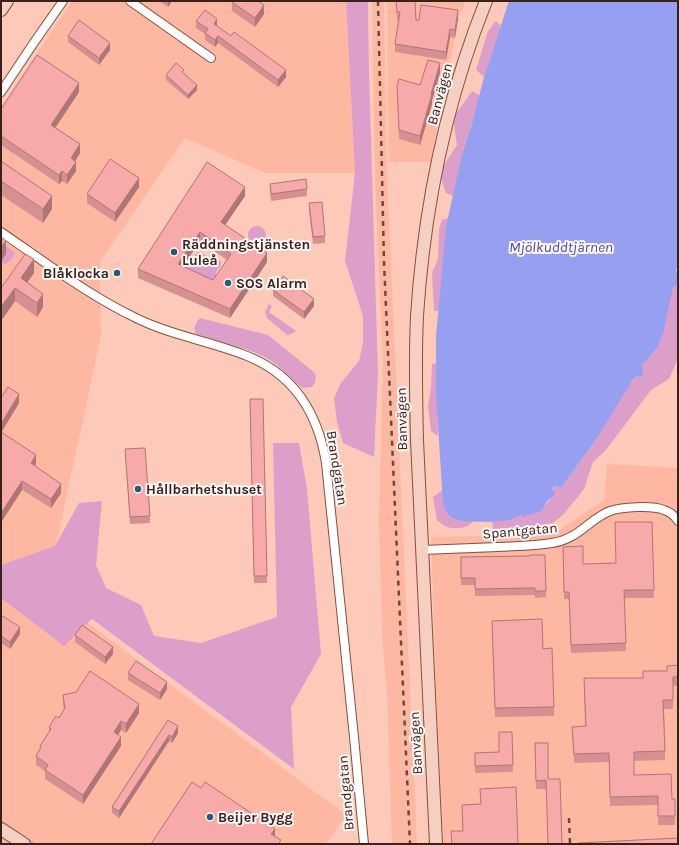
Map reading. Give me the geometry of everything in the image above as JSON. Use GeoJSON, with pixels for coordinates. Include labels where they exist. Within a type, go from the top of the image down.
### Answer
{"type":"FeatureCollection","features":[{"type":"Feature","properties":{"kind":"street"},"geometry":{"type":"LineString","coordinates":[[1,10],[8,1]]}},
{"type":"Feature","properties":{"kind":"street"},"geometry":{"type":"LineString","coordinates":[[1,92],[63,1]]}},
{"type":"Feature","properties":{"kind":"street"},"geometry":{"type":"LineString","coordinates":[[130,1],[211,58]]}},
{"type":"Feature","properties":{"kind":"street","name":"Banvägen"},"geometry":{"type":"LineString","coordinates":[[436,844],[416,394],[417,316],[421,275],[434,186],[453,98],[464,61],[486,1]]}},
{"type":"Feature","properties":{"kind":"street","name":"Brandgatan"},"geometry":{"type":"LineString","coordinates":[[1,232],[118,310],[167,331],[247,356],[264,364],[287,381],[308,407],[320,433],[326,462],[364,844]]}},
{"type":"Feature","properties":{"kind":"street","name":"Spantgatan"},"geometry":{"type":"LineString","coordinates":[[422,550],[531,545],[559,542],[568,539],[602,516],[620,509],[658,508],[671,513],[678,521]]}},
{"type":"Feature","properties":{"kind":"street"},"geometry":{"type":"LineString","coordinates":[[1,829],[24,844]]}},
{"type":"Feature","properties":{"kind":"shaded area"},"geometry":{"type":"Polygon","coordinates":[[[72,1],[346,1],[355,173],[265,173],[185,138],[100,262],[101,336],[46,592],[346,815],[326,844],[1,844],[1,107],[72,1]]]}},
{"type":"Feature","properties":{"kind":"shaded area"},"geometry":{"type":"Polygon","coordinates":[[[346,1],[368,1],[378,374],[374,457],[343,443],[337,422],[334,398],[341,383],[359,361],[363,343],[363,316],[345,261],[355,173],[346,1]]]}},
{"type":"Feature","properties":{"kind":"shaded area"},"geometry":{"type":"Polygon","coordinates":[[[372,1],[384,1],[387,176],[417,844],[392,844],[387,694],[382,636],[379,519],[383,362],[375,176],[372,1]]]}},
{"type":"Feature","properties":{"kind":"shaded area"},"geometry":{"type":"Polygon","coordinates":[[[387,1],[466,1],[459,17],[431,162],[389,162],[387,1]]]}},
{"type":"Feature","properties":{"kind":"shaded area"},"geometry":{"type":"Polygon","coordinates":[[[496,21],[501,26],[484,77],[476,70],[488,31],[496,21]]]}},
{"type":"Feature","properties":{"kind":"shaded area"},"geometry":{"type":"Polygon","coordinates":[[[472,91],[480,96],[461,158],[453,196],[446,193],[440,175],[442,168],[457,145],[453,118],[472,91]]]}},
{"type":"Feature","properties":{"kind":"shaded area"},"geometry":{"type":"Polygon","coordinates":[[[448,218],[439,311],[434,311],[432,273],[438,259],[439,229],[442,220],[448,218]]]}},
{"type":"Feature","properties":{"kind":"shaded area"},"geometry":{"type":"Polygon","coordinates":[[[257,226],[261,227],[265,231],[265,239],[261,243],[257,244],[253,243],[249,239],[248,235],[249,231],[253,227],[257,226]]]}},
{"type":"Feature","properties":{"kind":"shaded area"},"geometry":{"type":"Polygon","coordinates":[[[1,242],[15,253],[11,260],[5,264],[1,262],[1,242]]]}},
{"type":"Feature","properties":{"kind":"shaded area"},"geometry":{"type":"Polygon","coordinates":[[[198,252],[204,254],[209,259],[221,261],[221,265],[216,272],[216,280],[214,282],[185,269],[193,262],[195,255],[198,252]]]}},
{"type":"Feature","properties":{"kind":"shaded area"},"geometry":{"type":"Polygon","coordinates":[[[678,285],[678,359],[669,379],[651,390],[606,450],[593,462],[584,489],[563,515],[553,523],[540,526],[493,529],[492,521],[514,519],[522,514],[542,511],[551,499],[553,487],[555,486],[561,488],[597,438],[628,386],[642,371],[642,365],[658,347],[664,331],[673,288],[678,285]]]}},
{"type":"Feature","properties":{"kind":"shaded area"},"geometry":{"type":"Polygon","coordinates":[[[269,304],[272,306],[269,312],[296,331],[287,335],[267,318],[265,312],[269,304]]]}},
{"type":"Feature","properties":{"kind":"shaded area"},"geometry":{"type":"Polygon","coordinates":[[[200,318],[268,335],[315,373],[316,379],[314,384],[312,387],[302,388],[276,364],[263,356],[246,349],[196,334],[195,326],[200,318]]]}},
{"type":"Feature","properties":{"kind":"shaded area"},"geometry":{"type":"Polygon","coordinates":[[[436,363],[438,436],[431,431],[428,406],[431,388],[432,364],[436,363]]]}},
{"type":"Feature","properties":{"kind":"shaded area"},"geometry":{"type":"Polygon","coordinates":[[[273,443],[299,443],[307,489],[321,654],[291,707],[294,769],[92,619],[64,646],[1,598],[1,565],[55,546],[79,503],[102,501],[96,565],[106,588],[141,605],[154,636],[201,643],[277,617],[273,443]]]}},
{"type":"Feature","properties":{"kind":"shaded area"},"geometry":{"type":"Polygon","coordinates":[[[607,464],[678,468],[678,844],[443,844],[431,537],[553,534],[604,500],[607,464]]]}},
{"type":"Feature","properties":{"kind":"shaded area"},"geometry":{"type":"Polygon","coordinates":[[[443,490],[443,504],[464,521],[473,521],[471,524],[460,528],[452,528],[445,526],[437,520],[433,497],[443,490]]]}},
{"type":"Feature","properties":{"kind":"shaded area"},"geometry":{"type":"Polygon","coordinates":[[[1,820],[37,844],[33,844],[1,823],[1,820]]]}},
{"type":"Feature","properties":{"kind":"water","name":"Mjölkuddtjärnen"},"geometry":{"type":"Polygon","coordinates":[[[509,1],[678,1],[678,267],[676,269],[678,285],[673,288],[664,331],[658,347],[642,365],[643,377],[637,376],[632,381],[597,438],[561,488],[555,486],[553,487],[552,489],[555,492],[554,496],[547,501],[542,511],[530,515],[526,514],[526,517],[521,515],[507,520],[472,522],[451,517],[447,513],[443,504],[436,394],[436,336],[446,227],[461,158],[484,77],[509,1]]]}},
{"type":"Feature","properties":{"kind":"building"},"geometry":{"type":"Polygon","coordinates":[[[258,1],[264,5],[255,18],[232,2],[258,1]]]}},
{"type":"Feature","properties":{"kind":"building"},"geometry":{"type":"Polygon","coordinates":[[[396,1],[415,1],[416,20],[419,20],[421,5],[458,10],[455,30],[450,29],[446,52],[395,44],[400,12],[397,12],[396,1]]]}},
{"type":"Feature","properties":{"kind":"building"},"geometry":{"type":"Polygon","coordinates":[[[205,10],[217,19],[214,24],[231,36],[234,32],[286,70],[278,80],[218,36],[215,40],[205,33],[208,29],[196,21],[205,10]]]}},
{"type":"Feature","properties":{"kind":"building"},"geometry":{"type":"Polygon","coordinates":[[[79,20],[110,43],[99,58],[68,36],[79,20]]]}},
{"type":"Feature","properties":{"kind":"building"},"geometry":{"type":"Polygon","coordinates":[[[37,55],[79,83],[51,125],[80,144],[71,158],[76,162],[67,175],[62,171],[59,175],[1,136],[1,109],[37,55]]]}},
{"type":"Feature","properties":{"kind":"building"},"geometry":{"type":"Polygon","coordinates":[[[428,60],[440,63],[420,136],[399,130],[397,86],[399,79],[420,85],[428,60]]]}},
{"type":"Feature","properties":{"kind":"building"},"geometry":{"type":"Polygon","coordinates":[[[176,63],[184,70],[182,72],[197,85],[188,95],[166,75],[176,63]]]}},
{"type":"Feature","properties":{"kind":"building"},"geometry":{"type":"Polygon","coordinates":[[[110,159],[139,178],[115,213],[87,194],[110,159]]]}},
{"type":"Feature","properties":{"kind":"building"},"geometry":{"type":"Polygon","coordinates":[[[1,161],[52,196],[43,209],[1,181],[1,161]]]}},
{"type":"Feature","properties":{"kind":"building","name":"Räddningstjänsten Luleå"},"geometry":{"type":"Polygon","coordinates":[[[207,162],[245,187],[221,222],[267,253],[230,309],[138,269],[207,162]],[[200,232],[178,264],[213,280],[231,254],[200,232]]]}},
{"type":"Feature","properties":{"kind":"building"},"geometry":{"type":"Polygon","coordinates":[[[306,179],[307,189],[271,194],[270,184],[306,179]]]}},
{"type":"Feature","properties":{"kind":"building"},"geometry":{"type":"Polygon","coordinates":[[[322,202],[325,236],[313,237],[309,203],[322,202]]]}},
{"type":"Feature","properties":{"kind":"building"},"geometry":{"type":"Polygon","coordinates":[[[1,237],[6,241],[1,247],[1,237]]]}},
{"type":"Feature","properties":{"kind":"building"},"geometry":{"type":"Polygon","coordinates":[[[25,254],[34,259],[21,278],[43,294],[37,303],[15,288],[1,307],[1,286],[2,287],[25,254]]]}},
{"type":"Feature","properties":{"kind":"building"},"geometry":{"type":"Polygon","coordinates":[[[283,276],[314,299],[304,312],[273,290],[283,276]]]}},
{"type":"Feature","properties":{"kind":"building"},"geometry":{"type":"Polygon","coordinates":[[[8,387],[19,394],[1,424],[1,398],[8,387]]]}},
{"type":"Feature","properties":{"kind":"building"},"geometry":{"type":"Polygon","coordinates":[[[250,399],[263,399],[267,576],[254,576],[250,399]]]}},
{"type":"Feature","properties":{"kind":"building"},"geometry":{"type":"Polygon","coordinates":[[[1,432],[36,455],[31,463],[61,484],[51,499],[22,481],[2,512],[1,511],[1,432]]]}},
{"type":"Feature","properties":{"kind":"building","name":"Hållbarhetshuset"},"geometry":{"type":"Polygon","coordinates":[[[145,448],[150,516],[130,517],[125,449],[145,448]]]}},
{"type":"Feature","properties":{"kind":"building"},"geometry":{"type":"Polygon","coordinates":[[[615,522],[652,522],[654,590],[624,590],[626,643],[571,645],[569,592],[564,592],[563,547],[583,546],[583,564],[616,563],[615,522]]]}},
{"type":"Feature","properties":{"kind":"building"},"geometry":{"type":"Polygon","coordinates":[[[545,555],[546,591],[535,591],[535,588],[475,589],[475,578],[461,578],[461,557],[545,555]]]}},
{"type":"Feature","properties":{"kind":"building"},"geometry":{"type":"Polygon","coordinates":[[[1,615],[20,627],[10,642],[1,636],[1,615]]]}},
{"type":"Feature","properties":{"kind":"building"},"geometry":{"type":"Polygon","coordinates":[[[542,619],[543,649],[552,648],[554,707],[495,708],[492,621],[542,619]]]}},
{"type":"Feature","properties":{"kind":"building"},"geometry":{"type":"Polygon","coordinates":[[[82,625],[113,647],[105,657],[75,635],[82,625]]]}},
{"type":"Feature","properties":{"kind":"building"},"geometry":{"type":"Polygon","coordinates":[[[136,661],[167,682],[160,693],[128,673],[136,661]]]}},
{"type":"Feature","properties":{"kind":"building"},"geometry":{"type":"Polygon","coordinates":[[[678,665],[678,677],[673,677],[673,700],[663,700],[665,751],[634,752],[634,775],[671,774],[672,799],[675,799],[675,816],[658,816],[658,796],[610,797],[609,753],[574,754],[572,727],[586,726],[584,678],[643,678],[643,671],[667,671],[667,666],[678,665]]]}},
{"type":"Feature","properties":{"kind":"building"},"geometry":{"type":"Polygon","coordinates":[[[90,671],[139,704],[126,724],[121,721],[114,732],[121,737],[83,795],[45,770],[48,765],[36,756],[41,747],[40,746],[51,729],[49,727],[56,716],[59,718],[65,708],[63,695],[76,692],[90,671]]]}},
{"type":"Feature","properties":{"kind":"building"},"geometry":{"type":"Polygon","coordinates":[[[168,720],[178,726],[172,737],[169,735],[119,811],[112,807],[168,720]]]}},
{"type":"Feature","properties":{"kind":"building"},"geometry":{"type":"Polygon","coordinates":[[[499,732],[512,732],[513,765],[475,766],[475,753],[499,752],[499,732]]]}},
{"type":"Feature","properties":{"kind":"building"},"geometry":{"type":"Polygon","coordinates":[[[535,743],[548,743],[548,779],[560,779],[562,844],[548,844],[546,780],[536,781],[535,743]]]}},
{"type":"Feature","properties":{"kind":"building","name":"Beijer Bygg"},"geometry":{"type":"Polygon","coordinates":[[[192,782],[201,788],[205,782],[275,829],[271,834],[281,840],[278,844],[151,844],[192,782]]]}},
{"type":"Feature","properties":{"kind":"building"},"geometry":{"type":"Polygon","coordinates":[[[516,787],[518,844],[452,844],[451,831],[463,831],[462,805],[481,804],[480,789],[516,787]]]}},
{"type":"Feature","properties":{"kind":"building"},"geometry":{"type":"Polygon","coordinates":[[[678,838],[678,844],[578,844],[578,843],[678,838]]]}},
{"type":"Feature","properties":{"kind":"railway"},"geometry":{"type":"LineString","coordinates":[[378,1],[384,262],[410,844]]}},
{"type":"Feature","properties":{"kind":"railway"},"geometry":{"type":"LineString","coordinates":[[569,818],[570,844]]}},
{"type":"Feature","properties":{"kind":"place","name":"Räddningstjänsten Luleå"},"geometry":{"type":"Point","coordinates":[174,252]}},
{"type":"Feature","properties":{"kind":"place","name":"Blåklocka"},"geometry":{"type":"Point","coordinates":[117,273]}},
{"type":"Feature","properties":{"kind":"place","name":"SOS Alarm"},"geometry":{"type":"Point","coordinates":[228,283]}},
{"type":"Feature","properties":{"kind":"place","name":"Hållbarhetshuset"},"geometry":{"type":"Point","coordinates":[138,489]}},
{"type":"Feature","properties":{"kind":"place","name":"Beijer Bygg"},"geometry":{"type":"Point","coordinates":[210,817]}}]}
